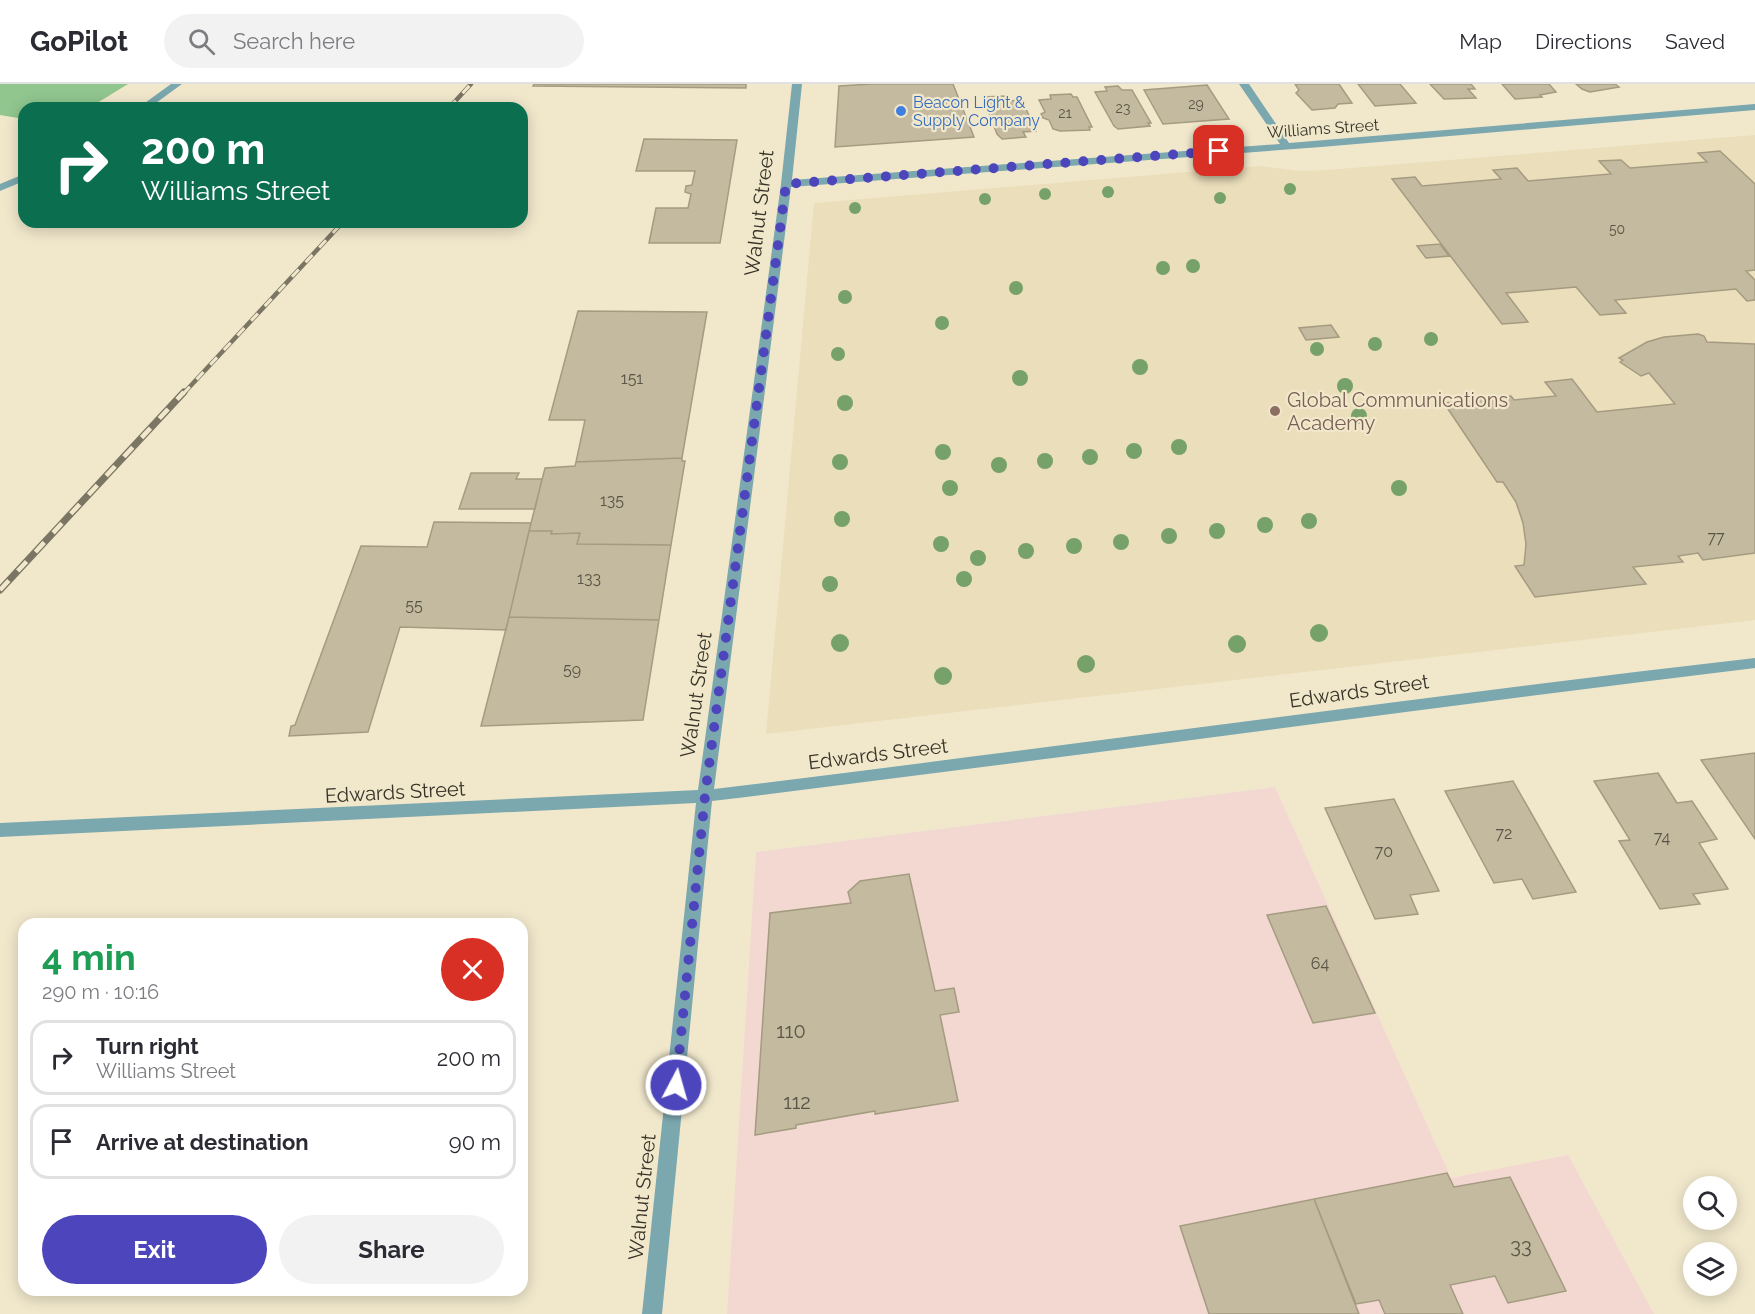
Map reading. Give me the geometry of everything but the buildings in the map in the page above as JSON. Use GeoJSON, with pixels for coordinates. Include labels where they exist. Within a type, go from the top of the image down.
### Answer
{"type":"FeatureCollection","features":[{"type":"Feature","properties":{"kind":"street"},"geometry":{"type":"LineString","coordinates":[[152,102],[177,84]]}},
{"type":"Feature","properties":{"kind":"street","name":"Walnut Street"},"geometry":{"type":"LineString","coordinates":[[652,1314],[705,796],[786,184],[796,84]]}},
{"type":"Feature","properties":{"kind":"street"},"geometry":{"type":"LineString","coordinates":[[1244,84],[1286,146]]}},
{"type":"Feature","properties":{"kind":"street","name":"Williams Street"},"geometry":{"type":"LineString","coordinates":[[786,184],[1755,107]]}},
{"type":"Feature","properties":{"kind":"street"},"geometry":{"type":"LineString","coordinates":[[0,188],[18,180]]}},
{"type":"Feature","properties":{"kind":"street","name":"Edwards Street"},"geometry":{"type":"LineString","coordinates":[[0,830],[705,796],[1044,755],[1476,696],[1755,663]]}},
{"type":"Feature","properties":{"kind":"shaded area","name":"Global Communications Academy"},"geometry":{"type":"Polygon","coordinates":[[[1755,135],[1755,620],[766,734],[814,203],[1260,166],[1300,171],[1327,170],[1755,135]]]}},
{"type":"Feature","properties":{"kind":"shaded area"},"geometry":{"type":"Polygon","coordinates":[[[1275,787],[1451,1178],[1568,1155],[1654,1314],[727,1314],[756,852],[1275,787]]]}},
{"type":"Feature","properties":{"kind":"green space"},"geometry":{"type":"Polygon","coordinates":[[[0,84],[128,84],[99,102],[18,102],[18,118],[0,115],[0,84]]]}},
{"type":"Feature","properties":{"kind":"railway"},"geometry":{"type":"LineString","coordinates":[[454,102],[471,84]]}},
{"type":"Feature","properties":{"kind":"railway"},"geometry":{"type":"LineString","coordinates":[[183,394],[337,228]]}},
{"type":"Feature","properties":{"kind":"railway"},"geometry":{"type":"LineString","coordinates":[[0,590],[184,392]]}},
{"type":"Feature","properties":{"kind":"place","name":"Beacon Light & Supply Company"},"geometry":{"type":"Point","coordinates":[901,111]}},
{"type":"Feature","properties":{"kind":"place","name":"Global Communications Academy"},"geometry":{"type":"Point","coordinates":[1275,411]}},
{"type":"Feature","properties":{"kind":"route"},"geometry":{"type":"LineString","coordinates":[[676,1085],[705,796],[786,184],[1219,151]]}}]}
